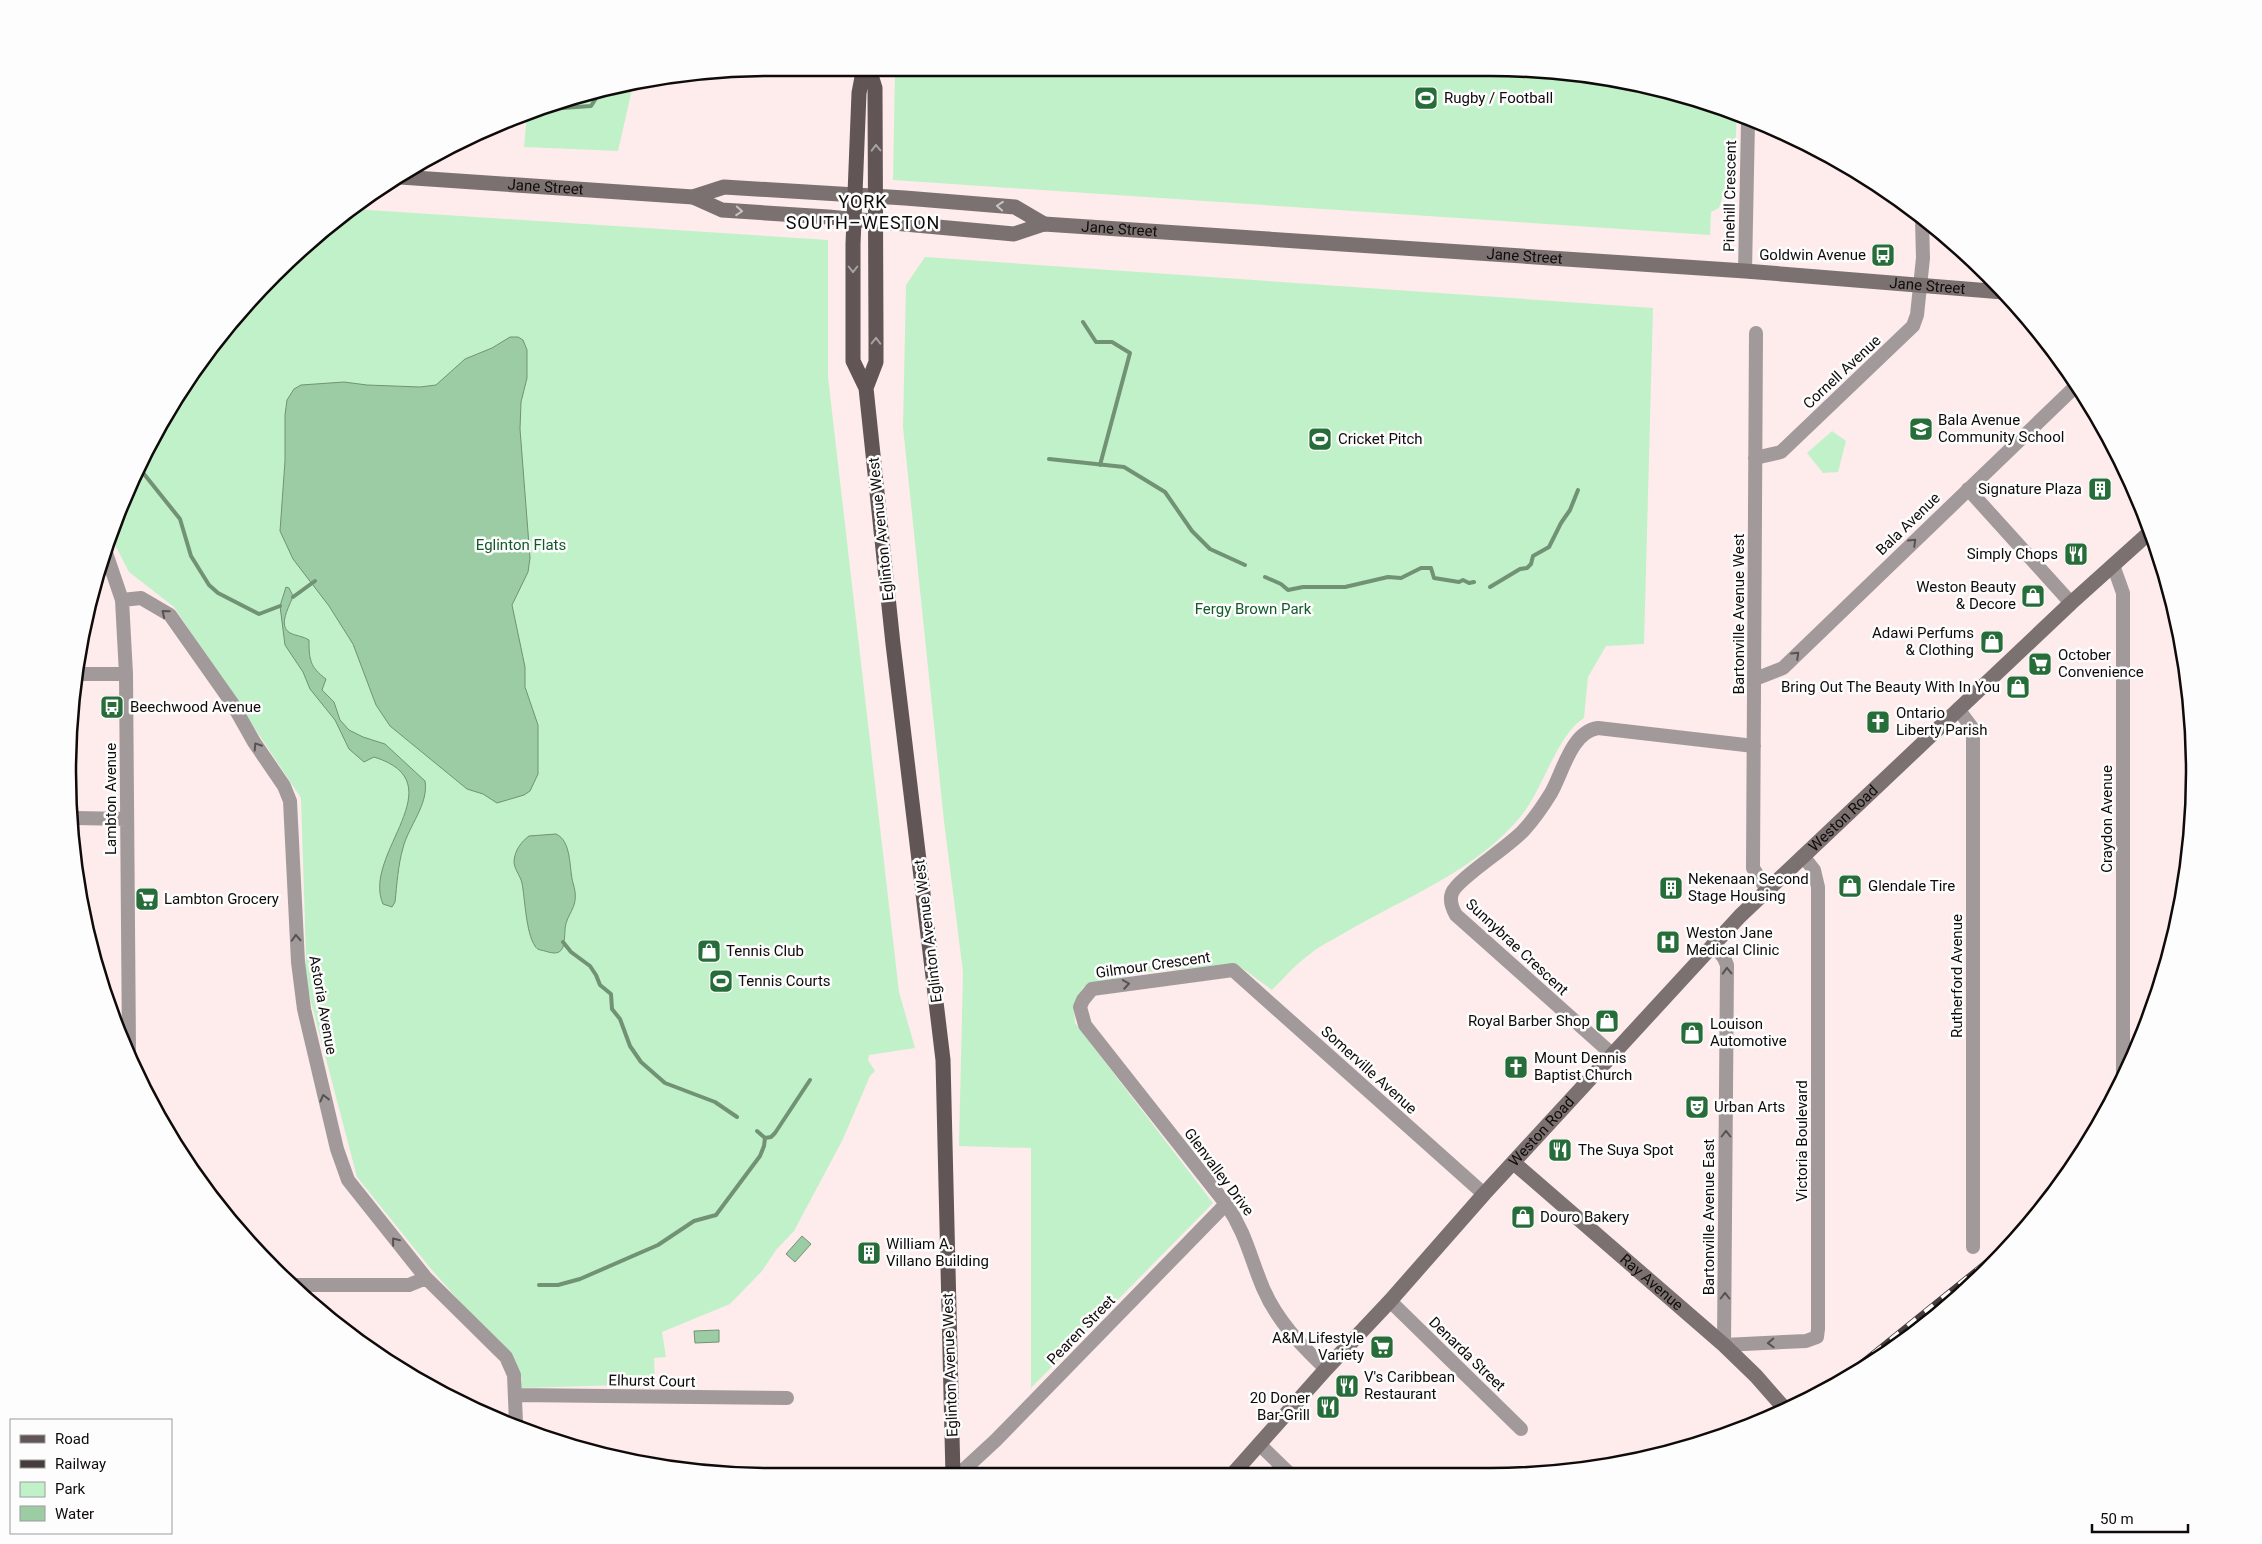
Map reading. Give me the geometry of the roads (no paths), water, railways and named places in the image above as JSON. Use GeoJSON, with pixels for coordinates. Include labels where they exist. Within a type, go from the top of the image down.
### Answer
{"type":"FeatureCollection","features":[{"type":"Feature","properties":{"kind":"main road","name":"Eglinton Avenue West"},"geometry":{"type":"LineString","coordinates":[[862,76],[859,93],[853,361],[866,388],[943,1060],[953,1468]]}},
{"type":"Feature","properties":{"kind":"main road","name":"Eglinton Avenue West"},"geometry":{"type":"LineString","coordinates":[[866,388],[876,362],[877,197],[875,88],[871,76]]}},
{"type":"Feature","properties":{"kind":"main road","name":"Jane Street"},"geometry":{"type":"LineString","coordinates":[[410,178],[693,197],[722,210],[1014,234],[1044,224],[1745,270],[1919,283],[1992,291]]}},
{"type":"Feature","properties":{"kind":"main road","name":"Jane Street"},"geometry":{"type":"LineString","coordinates":[[693,197],[724,187],[877,197],[1015,208],[1044,224]]}},
{"type":"Feature","properties":{"kind":"main road","name":"Weston Road"},"geometry":{"type":"LineString","coordinates":[[1238,1468],[1326,1369],[1390,1301],[1484,1194],[1614,1055],[1713,944],[1767,890],[1958,709],[2145,537]]}},
{"type":"Feature","properties":{"kind":"main road","name":"Ray Avenue"},"geometry":{"type":"LineString","coordinates":[[1514,1163],[1724,1345],[1756,1376],[1781,1404]]}},
{"type":"Feature","properties":{"kind":"street","name":"Pinehill Crescent"},"geometry":{"type":"LineString","coordinates":[[1745,270],[1748,126]]}},
{"type":"Feature","properties":{"kind":"street"},"geometry":{"type":"LineString","coordinates":[[1919,283],[1922,258],[1922,227]]}},
{"type":"Feature","properties":{"kind":"street","name":"Cornell Avenue"},"geometry":{"type":"LineString","coordinates":[[1755,458],[1781,452],[1913,326],[1917,315],[1919,283]]}},
{"type":"Feature","properties":{"kind":"street","name":"Bartonville Avenue West"},"geometry":{"type":"LineString","coordinates":[[1756,334],[1753,868],[1767,890]]}},
{"type":"Feature","properties":{"kind":"street","name":"Bala Avenue"},"geometry":{"type":"LineString","coordinates":[[1755,679],[1783,668],[2071,390]]}},
{"type":"Feature","properties":{"kind":"street"},"geometry":{"type":"LineString","coordinates":[[1968,489],[2071,603]]}},
{"type":"Feature","properties":{"kind":"street","name":"Lambton Avenue"},"geometry":{"type":"LineString","coordinates":[[109,562],[122,600],[126,674],[129,1038]]}},
{"type":"Feature","properties":{"kind":"street","name":"Craydon Avenue"},"geometry":{"type":"LineString","coordinates":[[2113,564],[2123,593],[2123,1060]]}},
{"type":"Feature","properties":{"kind":"street","name":"Astoria Avenue"},"geometry":{"type":"LineString","coordinates":[[122,600],[141,598],[170,615],[232,703],[254,742],[284,786],[290,801],[298,962],[304,1009],[337,1149],[348,1180],[426,1278],[506,1357],[514,1375],[516,1419]]}},
{"type":"Feature","properties":{"kind":"street"},"geometry":{"type":"LineString","coordinates":[[83,674],[126,674]]}},
{"type":"Feature","properties":{"kind":"street","name":"Rutherford Avenue"},"geometry":{"type":"LineString","coordinates":[[1958,709],[1973,729],[1973,1247]]}},
{"type":"Feature","properties":{"kind":"street","name":"Sunnybrae Crescent"},"geometry":{"type":"LineString","coordinates":[[1614,1055],[1456,915],[1452,909],[1452,894],[1457,885],[1507,847],[1528,826],[1552,791],[1574,745],[1590,729],[1598,728],[1754,746]]}},
{"type":"Feature","properties":{"kind":"street"},"geometry":{"type":"LineString","coordinates":[[78,818],[127,819]]}},
{"type":"Feature","properties":{"kind":"street","name":"Victoria Boulevard"},"geometry":{"type":"LineString","coordinates":[[1724,1345],[1806,1341],[1817,1337],[1818,886],[1814,870],[1803,856]]}},
{"type":"Feature","properties":{"kind":"street","name":"Bartonville Avenue East"},"geometry":{"type":"LineString","coordinates":[[1713,944],[1727,964],[1724,1345]]}},
{"type":"Feature","properties":{"kind":"street","name":"Gilmour Crescent"},"geometry":{"type":"LineString","coordinates":[[1083,1000],[1092,989],[1233,970]]}},
{"type":"Feature","properties":{"kind":"street","name":"Somerville Avenue"},"geometry":{"type":"LineString","coordinates":[[1233,970],[1484,1194]]}},
{"type":"Feature","properties":{"kind":"street","name":"Glenvalley Drive"},"geometry":{"type":"LineString","coordinates":[[1083,1000],[1080,1007],[1081,1016],[1091,1034],[1226,1204],[1243,1232],[1263,1289],[1286,1330],[1326,1369]]}},
{"type":"Feature","properties":{"kind":"street","name":"Pearen Street"},"geometry":{"type":"LineString","coordinates":[[966,1468],[996,1440],[1226,1204]]}},
{"type":"Feature","properties":{"kind":"street"},"geometry":{"type":"LineString","coordinates":[[302,1285],[409,1284],[426,1278]]}},
{"type":"Feature","properties":{"kind":"street","name":"Denarda Street"},"geometry":{"type":"LineString","coordinates":[[1390,1301],[1521,1429]]}},
{"type":"Feature","properties":{"kind":"street","name":"Elhurst Court"},"geometry":{"type":"LineString","coordinates":[[516,1395],[788,1398]]}},
{"type":"Feature","properties":{"kind":"street"},"geometry":{"type":"LineString","coordinates":[[1259,1444],[1284,1468]]}},
{"type":"Feature","properties":{"kind":"water"},"geometry":{"type":"Polygon","coordinates":[[[510,337],[518,337],[523,340],[527,350],[527,378],[521,402],[520,429],[530,558],[528,572],[512,605],[525,667],[525,687],[538,725],[538,774],[530,791],[524,795],[497,803],[483,794],[467,789],[390,726],[376,705],[353,644],[329,606],[293,559],[280,531],[285,461],[285,415],[287,400],[294,389],[301,385],[344,382],[420,387],[436,385],[465,359],[492,348],[510,337]]]}},
{"type":"Feature","properties":{"kind":"water"},"geometry":{"type":"Polygon","coordinates":[[[286,587],[289,588],[293,596],[284,620],[286,630],[309,640],[309,653],[314,667],[326,679],[322,690],[334,702],[340,720],[349,730],[385,744],[425,781],[424,798],[401,854],[395,902],[392,907],[383,904],[380,884],[384,864],[402,822],[408,802],[408,784],[398,769],[374,757],[364,762],[349,749],[335,720],[310,689],[303,672],[285,645],[280,606],[286,587]]]}},
{"type":"Feature","properties":{"kind":"water"},"geometry":{"type":"Polygon","coordinates":[[[556,834],[565,843],[567,849],[575,898],[566,924],[564,945],[560,951],[552,953],[538,949],[532,940],[522,883],[514,861],[519,847],[529,836],[556,834]]]}},
{"type":"Feature","properties":{"kind":"water"},"geometry":{"type":"Polygon","coordinates":[[[802,1236],[811,1244],[795,1262],[786,1254],[802,1236]]]}},
{"type":"Feature","properties":{"kind":"water"},"geometry":{"type":"Polygon","coordinates":[[[719,1330],[719,1342],[695,1343],[694,1331],[719,1330]]]}},
{"type":"Feature","properties":{"kind":"waterway"},"geometry":{"type":"LineString","coordinates":[[566,108],[591,106],[595,99]]}},
{"type":"Feature","properties":{"kind":"waterway"},"geometry":{"type":"LineString","coordinates":[[1083,322],[1096,342],[1112,342],[1130,353],[1100,465]]}},
{"type":"Feature","properties":{"kind":"waterway"},"geometry":{"type":"LineString","coordinates":[[1049,459],[1124,467],[1165,492],[1192,531],[1210,549],[1245,565]]}},
{"type":"Feature","properties":{"kind":"waterway"},"geometry":{"type":"LineString","coordinates":[[144,474],[180,519],[191,556],[209,585],[218,593],[259,614],[280,606]]}},
{"type":"Feature","properties":{"kind":"waterway"},"geometry":{"type":"LineString","coordinates":[[1490,587],[1520,569],[1527,568],[1531,564],[1533,556],[1549,547],[1570,510],[1578,490]]}},
{"type":"Feature","properties":{"kind":"waterway"},"geometry":{"type":"LineString","coordinates":[[1265,577],[1281,584],[1288,590],[1303,587],[1345,587],[1388,577],[1401,578],[1421,568],[1431,568],[1434,578],[1474,582]]}},
{"type":"Feature","properties":{"kind":"waterway"},"geometry":{"type":"LineString","coordinates":[[293,597],[315,581]]}},
{"type":"Feature","properties":{"kind":"waterway"},"geometry":{"type":"LineString","coordinates":[[563,942],[571,952],[590,966],[600,985],[611,994],[612,1009],[620,1019],[630,1046],[641,1062],[665,1083],[715,1102],[737,1117]]}},
{"type":"Feature","properties":{"kind":"waterway"},"geometry":{"type":"LineString","coordinates":[[765,1138],[771,1137],[775,1133],[810,1080]]}},
{"type":"Feature","properties":{"kind":"waterway"},"geometry":{"type":"LineString","coordinates":[[757,1131],[765,1138]]}},
{"type":"Feature","properties":{"kind":"waterway"},"geometry":{"type":"LineString","coordinates":[[539,1285],[558,1285],[580,1279],[658,1245],[694,1221],[716,1215],[760,1156],[765,1138]]}},
{"type":"Feature","properties":{"kind":"railway"},"geometry":{"type":"LineString","coordinates":[[1880,1348],[1970,1275]]}},
{"type":"Feature","properties":{"kind":"place","name":"Rugby / Football"},"geometry":{"type":"Point","coordinates":[1426,98]}},
{"type":"Feature","properties":{"kind":"place","name":"Goldwin Avenue"},"geometry":{"type":"Point","coordinates":[1883,255]}},
{"type":"Feature","properties":{"kind":"place","name":"Bala Avenue Community School"},"geometry":{"type":"Point","coordinates":[1921,429]}},
{"type":"Feature","properties":{"kind":"place","name":"Cricket Pitch"},"geometry":{"type":"Point","coordinates":[1320,439]}},
{"type":"Feature","properties":{"kind":"place","name":"Signature Plaza"},"geometry":{"type":"Point","coordinates":[2100,489]}},
{"type":"Feature","properties":{"kind":"place","name":"Simply Chops"},"geometry":{"type":"Point","coordinates":[2076,554]}},
{"type":"Feature","properties":{"kind":"place","name":"Weston Beauty & Decore"},"geometry":{"type":"Point","coordinates":[2033,596]}},
{"type":"Feature","properties":{"kind":"place","name":"Adawi Perfums & Clothing"},"geometry":{"type":"Point","coordinates":[1992,642]}},
{"type":"Feature","properties":{"kind":"place","name":"October Convenience"},"geometry":{"type":"Point","coordinates":[2040,664]}},
{"type":"Feature","properties":{"kind":"place","name":"Bring Out The Beauty With In You"},"geometry":{"type":"Point","coordinates":[2018,687]}},
{"type":"Feature","properties":{"kind":"place","name":"Beechwood Avenue"},"geometry":{"type":"Point","coordinates":[112,707]}},
{"type":"Feature","properties":{"kind":"place","name":"Ontario Liberty Parish"},"geometry":{"type":"Point","coordinates":[1878,722]}},
{"type":"Feature","properties":{"kind":"place","name":"Glendale Tire"},"geometry":{"type":"Point","coordinates":[1850,886]}},
{"type":"Feature","properties":{"kind":"place","name":"Nekenaan Second Stage Housing"},"geometry":{"type":"Point","coordinates":[1671,888]}},
{"type":"Feature","properties":{"kind":"place","name":"Lambton Grocery"},"geometry":{"type":"Point","coordinates":[147,899]}},
{"type":"Feature","properties":{"kind":"place","name":"Weston Jane Medical Clinic"},"geometry":{"type":"Point","coordinates":[1668,942]}},
{"type":"Feature","properties":{"kind":"place","name":"Tennis Club"},"geometry":{"type":"Point","coordinates":[709,951]}},
{"type":"Feature","properties":{"kind":"place","name":"Tennis Courts"},"geometry":{"type":"Point","coordinates":[721,981]}},
{"type":"Feature","properties":{"kind":"place","name":"Royal Barber Shop"},"geometry":{"type":"Point","coordinates":[1607,1021]}},
{"type":"Feature","properties":{"kind":"place","name":"Louison Automotive"},"geometry":{"type":"Point","coordinates":[1692,1033]}},
{"type":"Feature","properties":{"kind":"place","name":"Mount Dennis Baptist Church"},"geometry":{"type":"Point","coordinates":[1516,1067]}},
{"type":"Feature","properties":{"kind":"place","name":"Urban Arts"},"geometry":{"type":"Point","coordinates":[1697,1107]}},
{"type":"Feature","properties":{"kind":"place","name":"The Suya Spot"},"geometry":{"type":"Point","coordinates":[1560,1150]}},
{"type":"Feature","properties":{"kind":"place","name":"Douro Bakery"},"geometry":{"type":"Point","coordinates":[1523,1217]}},
{"type":"Feature","properties":{"kind":"place","name":"William A. Villano Building"},"geometry":{"type":"Point","coordinates":[869,1253]}},
{"type":"Feature","properties":{"kind":"place","name":"A&M Lifestyle Variety"},"geometry":{"type":"Point","coordinates":[1382,1347]}},
{"type":"Feature","properties":{"kind":"place","name":"V's Caribbean Restaurant"},"geometry":{"type":"Point","coordinates":[1347,1386]}},
{"type":"Feature","properties":{"kind":"place","name":"20 Doner Bar-Grill"},"geometry":{"type":"Point","coordinates":[1328,1407]}},
{"type":"Feature","properties":{"kind":"district","name":"YORK SOUTH–WESTON"},"geometry":{"type":"Point","coordinates":[863,211]}},
{"type":"Feature","properties":{"kind":"park label","name":"Eglinton Flats"},"geometry":{"type":"Point","coordinates":[521,545]}},
{"type":"Feature","properties":{"kind":"park label","name":"Fergy Brown Park"},"geometry":{"type":"Point","coordinates":[1253,609]}}]}
